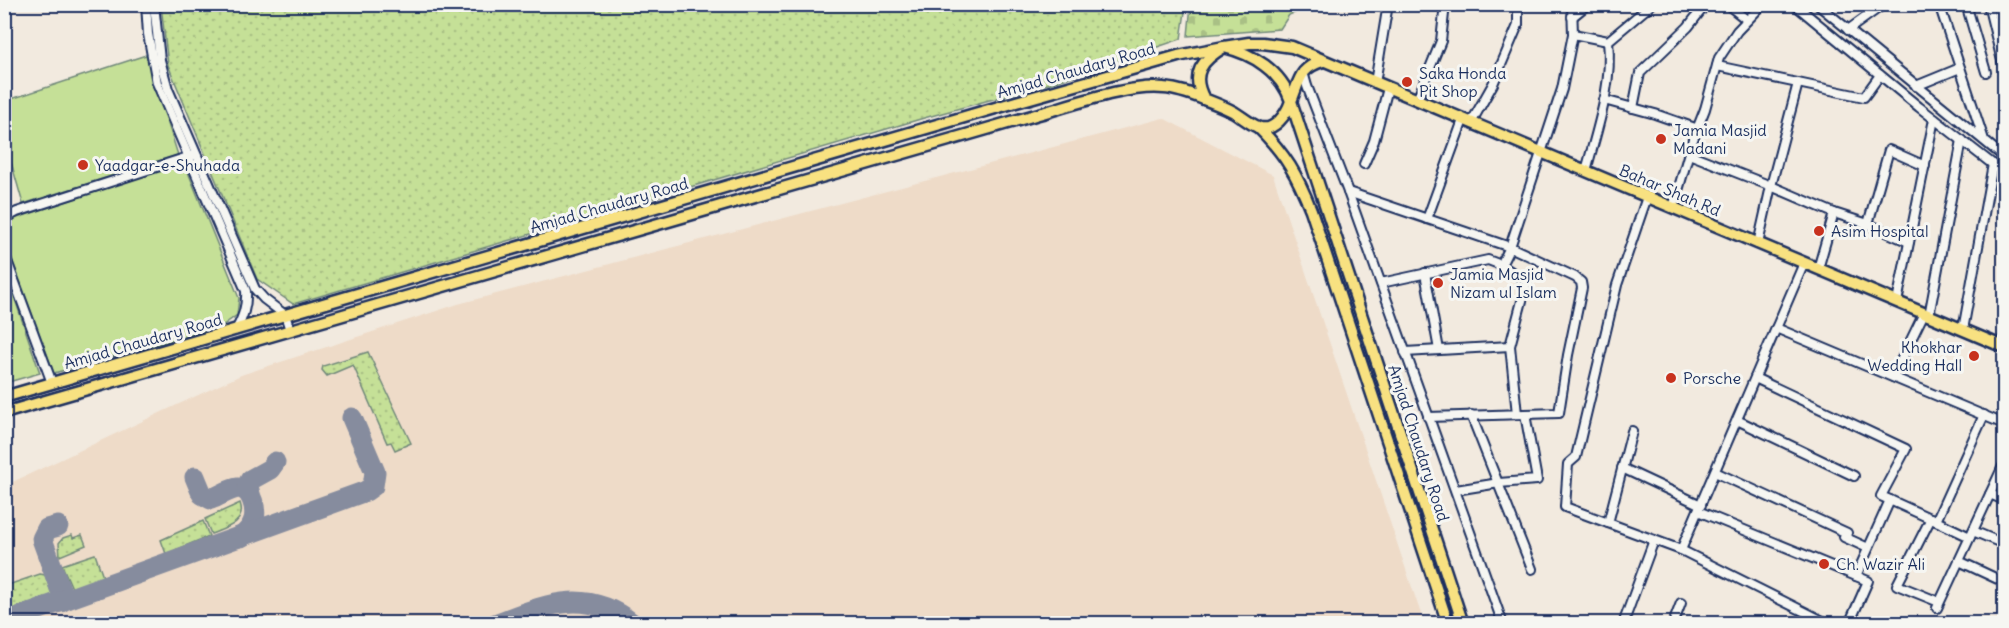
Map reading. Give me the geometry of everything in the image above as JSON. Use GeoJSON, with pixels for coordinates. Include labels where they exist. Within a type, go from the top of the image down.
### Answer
{"type":"FeatureCollection","features":[{"type":"Feature","properties":{"kind":"main road","name":"Amjad Chaudary Road"},"geometry":{"type":"LineString","coordinates":[[4,397],[1178,56],[1249,42],[1292,47],[1323,61]]}},
{"type":"Feature","properties":{"kind":"main road"},"geometry":{"type":"LineString","coordinates":[[1292,101],[1284,85],[1267,66],[1248,55],[1224,47],[1204,60],[1198,71],[1198,84],[1204,99],[1230,110],[1258,128],[1265,129],[1278,123],[1288,110],[1292,101],[1303,72],[1310,65],[1323,61]]}},
{"type":"Feature","properties":{"kind":"main road","name":"Bahar Shah Rd"},"geometry":{"type":"LineString","coordinates":[[1323,61],[2003,347]]}},
{"type":"Feature","properties":{"kind":"main road","name":"Amjad Chaudary Road"},"geometry":{"type":"LineString","coordinates":[[4,413],[1032,116],[1119,93],[1141,88],[1163,88],[1185,91],[1204,99]]}},
{"type":"Feature","properties":{"kind":"main road","name":"Amjad Chaudary Road"},"geometry":{"type":"LineString","coordinates":[[1292,101],[1463,624]]}},
{"type":"Feature","properties":{"kind":"main road","name":"Amjad Chaudary Road"},"geometry":{"type":"LineString","coordinates":[[1258,128],[1287,160],[1297,176],[1311,210],[1448,624]]}},
{"type":"Feature","properties":{"kind":"street"},"geometry":{"type":"LineString","coordinates":[[146,4],[148,34],[157,83],[255,289],[285,315],[290,330]]}},
{"type":"Feature","properties":{"kind":"street"},"geometry":{"type":"LineString","coordinates":[[154,4],[158,47],[164,75],[246,291],[245,311],[236,330]]}},
{"type":"Feature","properties":{"kind":"street"},"geometry":{"type":"LineString","coordinates":[[1375,83],[1388,4]]}},
{"type":"Feature","properties":{"kind":"street"},"geometry":{"type":"LineString","coordinates":[[1417,100],[1441,41],[1445,4]]}},
{"type":"Feature","properties":{"kind":"street"},"geometry":{"type":"LineString","coordinates":[[1427,219],[1467,122],[1493,84],[1518,25],[1518,4]]}},
{"type":"Feature","properties":{"kind":"street"},"geometry":{"type":"LineString","coordinates":[[1501,265],[1510,247],[1562,89],[1573,34],[1572,4]]}},
{"type":"Feature","properties":{"kind":"street"},"geometry":{"type":"LineString","coordinates":[[1572,17],[1588,4]]}},
{"type":"Feature","properties":{"kind":"street"},"geometry":{"type":"LineString","coordinates":[[1608,41],[1652,4]]}},
{"type":"Feature","properties":{"kind":"street"},"geometry":{"type":"LineString","coordinates":[[1633,108],[1640,73],[1688,27],[1706,4]]}},
{"type":"Feature","properties":{"kind":"street"},"geometry":{"type":"LineString","coordinates":[[1727,4],[1747,20]]}},
{"type":"Feature","properties":{"kind":"street"},"geometry":{"type":"LineString","coordinates":[[1673,208],[1724,47],[1763,4]]}},
{"type":"Feature","properties":{"kind":"street"},"geometry":{"type":"LineString","coordinates":[[1794,4],[1934,119],[2004,172]]}},
{"type":"Feature","properties":{"kind":"street"},"geometry":{"type":"LineString","coordinates":[[1817,4],[2004,157]]}},
{"type":"Feature","properties":{"kind":"street"},"geometry":{"type":"LineString","coordinates":[[1848,30],[1884,4]]}},
{"type":"Feature","properties":{"kind":"street"},"geometry":{"type":"LineString","coordinates":[[1939,4],[1984,141]]}},
{"type":"Feature","properties":{"kind":"street"},"geometry":{"type":"LineString","coordinates":[[1966,4],[1986,72]]}},
{"type":"Feature","properties":{"kind":"street"},"geometry":{"type":"LineString","coordinates":[[1988,4],[2004,69]]}},
{"type":"Feature","properties":{"kind":"street"},"geometry":{"type":"LineString","coordinates":[[1573,34],[1608,41]]}},
{"type":"Feature","properties":{"kind":"street"},"geometry":{"type":"LineString","coordinates":[[1586,171],[1604,100],[1610,57],[1608,41]]}},
{"type":"Feature","properties":{"kind":"street"},"geometry":{"type":"LineString","coordinates":[[1717,66],[1864,96],[1880,75]]}},
{"type":"Feature","properties":{"kind":"street"},"geometry":{"type":"LineString","coordinates":[[1916,86],[1960,68]]}},
{"type":"Feature","properties":{"kind":"street"},"geometry":{"type":"LineString","coordinates":[[1303,72],[1503,624]]}},
{"type":"Feature","properties":{"kind":"street"},"geometry":{"type":"LineString","coordinates":[[1758,244],[1798,82]]}},
{"type":"Feature","properties":{"kind":"street"},"geometry":{"type":"LineString","coordinates":[[1364,164],[1374,141],[1388,88]]}},
{"type":"Feature","properties":{"kind":"street"},"geometry":{"type":"LineString","coordinates":[[1604,100],[1698,129]]}},
{"type":"Feature","properties":{"kind":"street"},"geometry":{"type":"LineString","coordinates":[[1897,302],[1934,119]]}},
{"type":"Feature","properties":{"kind":"street"},"geometry":{"type":"LineString","coordinates":[[1893,377],[1927,315],[1962,140]]}},
{"type":"Feature","properties":{"kind":"street"},"geometry":{"type":"LineString","coordinates":[[1868,224],[1889,150],[1925,166]]}},
{"type":"Feature","properties":{"kind":"street"},"geometry":{"type":"LineString","coordinates":[[1689,154],[1910,242]]}},
{"type":"Feature","properties":{"kind":"street"},"geometry":{"type":"LineString","coordinates":[[4,219],[17,212],[193,156]]}},
{"type":"Feature","properties":{"kind":"street"},"geometry":{"type":"LineString","coordinates":[[1963,330],[1993,164]]}},
{"type":"Feature","properties":{"kind":"street"},"geometry":{"type":"LineString","coordinates":[[1348,192],[1510,247],[1575,277],[1581,282],[1582,288],[1559,413],[1428,417]]}},
{"type":"Feature","properties":{"kind":"street"},"geometry":{"type":"LineString","coordinates":[[1647,197],[1617,285],[1576,457],[1568,464],[1565,507],[1681,550],[1829,624]]}},
{"type":"Feature","properties":{"kind":"street"},"geometry":{"type":"LineString","coordinates":[[1818,269],[1834,213]]}},
{"type":"Feature","properties":{"kind":"street"},"geometry":{"type":"LineString","coordinates":[[4,254],[52,383]]}},
{"type":"Feature","properties":{"kind":"street"},"geometry":{"type":"LineString","coordinates":[[1381,283],[1488,260],[1501,265],[1527,282],[1510,346],[1521,414],[1537,480],[1456,490]]}},
{"type":"Feature","properties":{"kind":"street"},"geometry":{"type":"LineString","coordinates":[[1681,550],[1804,263]]}},
{"type":"Feature","properties":{"kind":"street"},"geometry":{"type":"LineString","coordinates":[[1425,273],[1439,350]]}},
{"type":"Feature","properties":{"kind":"street"},"geometry":{"type":"LineString","coordinates":[[1776,328],[2004,424]]}},
{"type":"Feature","properties":{"kind":"street"},"geometry":{"type":"LineString","coordinates":[[2003,347],[2004,334]]}},
{"type":"Feature","properties":{"kind":"street"},"geometry":{"type":"LineString","coordinates":[[1405,352],[1510,346]]}},
{"type":"Feature","properties":{"kind":"street"},"geometry":{"type":"LineString","coordinates":[[1755,378],[1906,449],[1881,496],[1934,520],[2004,544]]}},
{"type":"Feature","properties":{"kind":"street"},"geometry":{"type":"LineString","coordinates":[[1471,415],[1532,569]]}},
{"type":"Feature","properties":{"kind":"street"},"geometry":{"type":"LineString","coordinates":[[1984,415],[1934,520],[1897,585],[1938,605],[2004,464]]}},
{"type":"Feature","properties":{"kind":"street"},"geometry":{"type":"LineString","coordinates":[[1737,420],[1854,476]]}},
{"type":"Feature","properties":{"kind":"street"},"geometry":{"type":"LineString","coordinates":[[1608,523],[1632,431]]}},
{"type":"Feature","properties":{"kind":"street"},"geometry":{"type":"LineString","coordinates":[[1622,468],[1699,508],[1868,581],[1849,624]]}},
{"type":"Feature","properties":{"kind":"street"},"geometry":{"type":"LineString","coordinates":[[1715,472],[1847,533],[1844,537],[1868,548]]}},
{"type":"Feature","properties":{"kind":"street"},"geometry":{"type":"LineString","coordinates":[[1990,494],[2004,501]]}},
{"type":"Feature","properties":{"kind":"street"},"geometry":{"type":"LineString","coordinates":[[1856,576],[1890,500]]}},
{"type":"Feature","properties":{"kind":"street"},"geometry":{"type":"LineString","coordinates":[[1623,624],[1654,540]]}},
{"type":"Feature","properties":{"kind":"street"},"geometry":{"type":"LineString","coordinates":[[1959,561],[2004,582]]}},
{"type":"Feature","properties":{"kind":"street"},"geometry":{"type":"LineString","coordinates":[[1673,624],[1681,603]]}},
{"type":"Feature","properties":{"kind":"shaded area"},"geometry":{"type":"Polygon","coordinates":[[[1163,118],[1273,175],[1424,623],[5,623],[4,486],[241,375],[458,304],[1163,118]]]}},
{"type":"Feature","properties":{"kind":"green space"},"geometry":{"type":"Polygon","coordinates":[[[161,4],[1186,5],[1181,39],[1055,82],[924,118],[293,304],[257,279],[168,65],[161,4]]]}},
{"type":"Feature","properties":{"kind":"green space"},"geometry":{"type":"Polygon","coordinates":[[[1191,4],[1314,5],[1289,15],[1280,29],[1188,36],[1191,4]]]}},
{"type":"Feature","properties":{"kind":"green space"},"geometry":{"type":"Polygon","coordinates":[[[146,55],[178,155],[23,204],[5,141],[5,101],[146,55]]]}},
{"type":"Feature","properties":{"kind":"green space"},"geometry":{"type":"Polygon","coordinates":[[[184,162],[239,298],[237,315],[222,326],[54,373],[5,240],[5,222],[184,162]]]}},
{"type":"Feature","properties":{"kind":"green space"},"geometry":{"type":"Polygon","coordinates":[[[5,270],[40,373],[4,383],[5,270]]]}},
{"type":"Feature","properties":{"kind":"green space"},"geometry":{"type":"Polygon","coordinates":[[[368,352],[411,443],[395,450],[391,442],[387,443],[353,365],[327,376],[322,370],[323,366],[368,352]]]}},
{"type":"Feature","properties":{"kind":"green space"},"geometry":{"type":"Polygon","coordinates":[[[240,503],[241,515],[238,520],[229,527],[211,534],[205,519],[240,503]]]}},
{"type":"Feature","properties":{"kind":"green space"},"geometry":{"type":"Polygon","coordinates":[[[203,521],[209,536],[166,554],[161,540],[203,521]]]}},
{"type":"Feature","properties":{"kind":"green space"},"geometry":{"type":"Polygon","coordinates":[[[72,535],[73,538],[82,535],[86,545],[60,556],[59,543],[63,538],[72,535]]]}},
{"type":"Feature","properties":{"kind":"green space"},"geometry":{"type":"Polygon","coordinates":[[[95,554],[103,577],[72,588],[62,565],[95,554]]]}},
{"type":"Feature","properties":{"kind":"green space"},"geometry":{"type":"Polygon","coordinates":[[[40,574],[45,575],[52,594],[49,598],[5,613],[5,586],[40,574]]]}},
{"type":"Feature","properties":{"kind":"taxiway"},"geometry":{"type":"LineString","coordinates":[[4,622],[366,491],[373,486],[375,472],[352,418]]}},
{"type":"Feature","properties":{"kind":"taxiway"},"geometry":{"type":"LineString","coordinates":[[250,494],[248,487],[250,480],[270,469],[275,462]]}},
{"type":"Feature","properties":{"kind":"taxiway"},"geometry":{"type":"LineString","coordinates":[[195,477],[202,494],[211,499],[238,488],[247,492],[253,501],[255,512],[250,528],[241,537]]}},
{"type":"Feature","properties":{"kind":"taxiway"},"geometry":{"type":"LineString","coordinates":[[58,526],[47,529],[42,539],[62,594],[61,602]]}},
{"type":"Feature","properties":{"kind":"taxiway"},"geometry":{"type":"LineString","coordinates":[[495,624],[548,606],[582,602],[615,612],[633,624]]}},
{"type":"Feature","properties":{"kind":"place","name":"Saka Honda Pit Shop"},"geometry":{"type":"Point","coordinates":[1407,82]}},
{"type":"Feature","properties":{"kind":"place","name":"Jamia Masjid Madani"},"geometry":{"type":"Point","coordinates":[1661,139]}},
{"type":"Feature","properties":{"kind":"place","name":"Yaadgar-e-Shuhada"},"geometry":{"type":"Point","coordinates":[83,165]}},
{"type":"Feature","properties":{"kind":"place","name":"Asim Hospital"},"geometry":{"type":"Point","coordinates":[1819,231]}},
{"type":"Feature","properties":{"kind":"place","name":"Jamia Masjid Nizam ul Islam"},"geometry":{"type":"Point","coordinates":[1438,283]}},
{"type":"Feature","properties":{"kind":"place","name":"Khokhar Wedding Hall"},"geometry":{"type":"Point","coordinates":[1974,356]}},
{"type":"Feature","properties":{"kind":"place","name":"Porsche"},"geometry":{"type":"Point","coordinates":[1671,378]}},
{"type":"Feature","properties":{"kind":"place","name":"Ch. Wazir Ali"},"geometry":{"type":"Point","coordinates":[1824,564]}}]}
